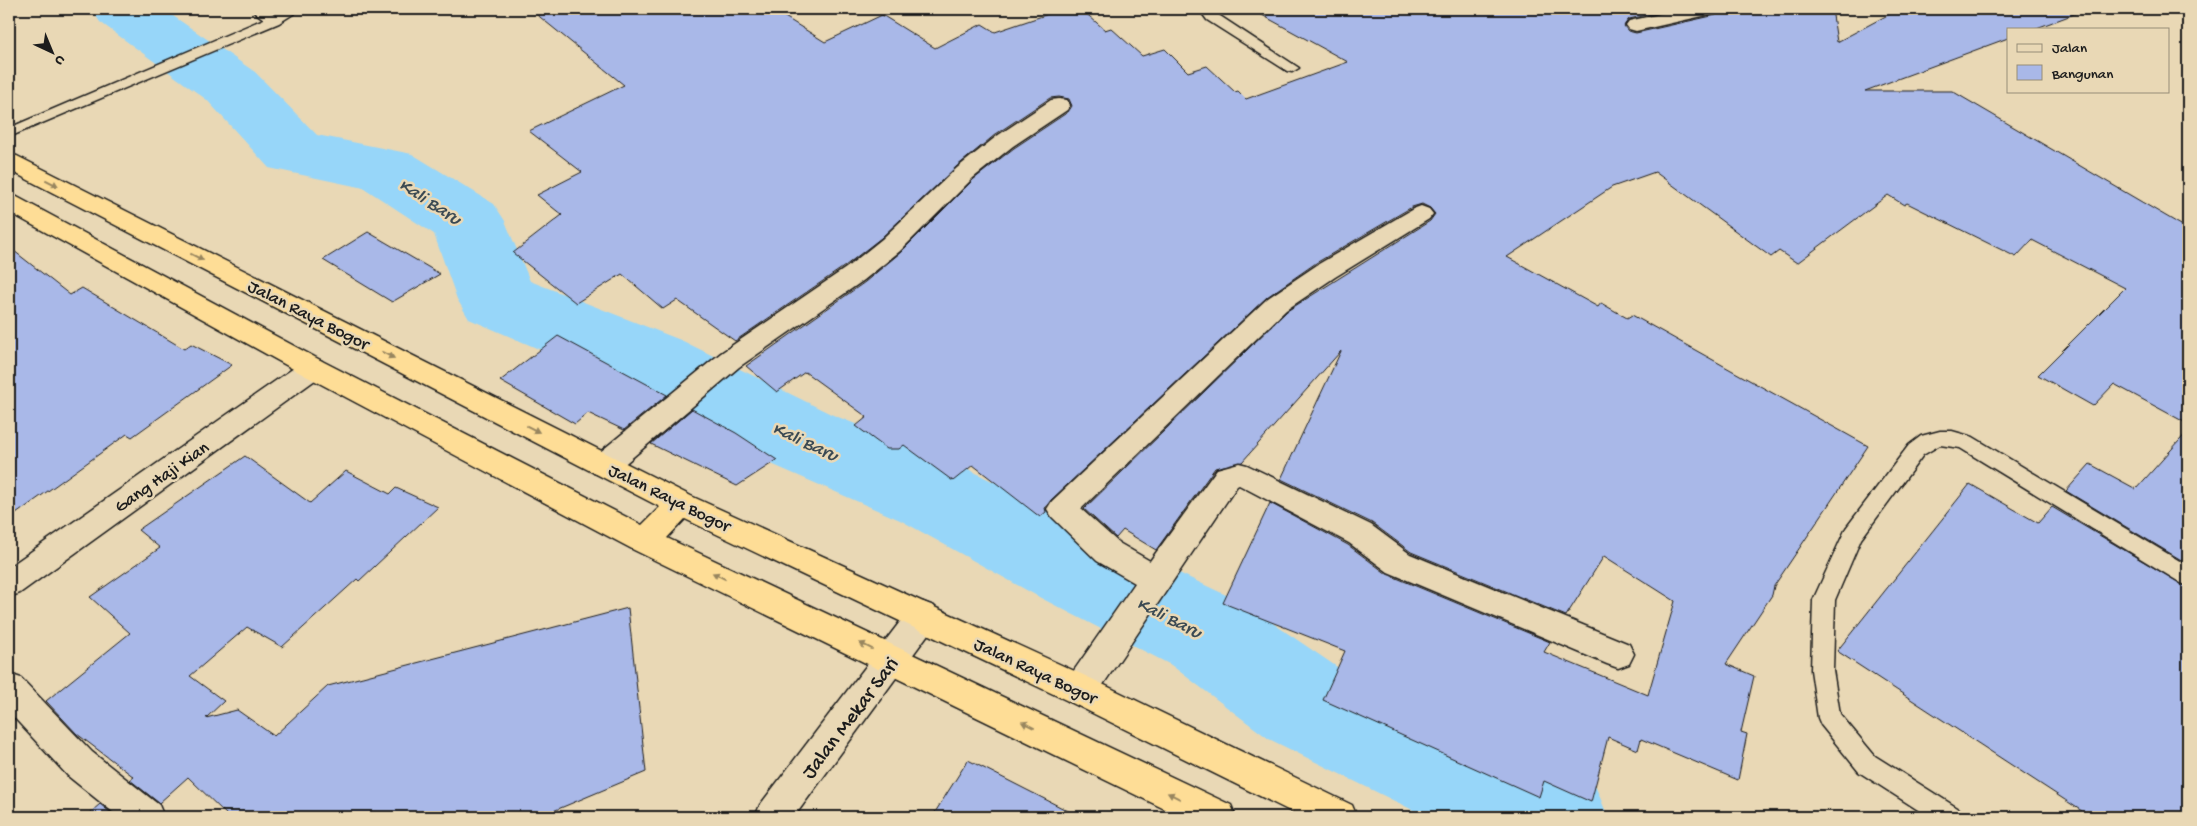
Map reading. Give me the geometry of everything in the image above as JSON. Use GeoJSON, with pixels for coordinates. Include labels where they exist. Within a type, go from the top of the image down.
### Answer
{"type":"FeatureCollection","features":[{"type":"Feature","properties":{"kind":"highway","name":"Jalan Raya Bogor"},"geometry":{"type":"LineString","coordinates":[[9,161],[680,504],[1080,690],[1339,817]]}},
{"type":"Feature","properties":{"kind":"highway"},"geometry":{"type":"LineString","coordinates":[[9,202],[313,368],[645,541],[1218,817]]}},
{"type":"Feature","properties":{"kind":"highway"},"geometry":{"type":"LineString","coordinates":[[645,541],[680,504]]}},
{"type":"Feature","properties":{"kind":"street"},"geometry":{"type":"LineString","coordinates":[[1636,25],[1709,9]]}},
{"type":"Feature","properties":{"kind":"street"},"geometry":{"type":"LineString","coordinates":[[604,465],[730,360],[855,274],[891,245],[965,174],[1005,142],[1059,105]]}},
{"type":"Feature","properties":{"kind":"street"},"geometry":{"type":"LineString","coordinates":[[1154,581],[1108,552],[1062,509],[1277,304],[1326,271],[1421,214]]}},
{"type":"Feature","properties":{"kind":"street","name":"Gang Haji Kian"},"geometry":{"type":"LineString","coordinates":[[10,581],[313,368]]}},
{"type":"Feature","properties":{"kind":"street"},"geometry":{"type":"LineString","coordinates":[[1080,690],[1227,477],[1239,474],[1247,476],[1360,534],[1400,563],[1618,654]]}},
{"type":"Feature","properties":{"kind":"street","name":"Jalan Mekar Sari"},"geometry":{"type":"LineString","coordinates":[[773,817],[893,659],[923,616]]}},
{"type":"Feature","properties":{"kind":"street"},"geometry":{"type":"LineString","coordinates":[[9,689],[80,764],[146,817]]}},
{"type":"Feature","properties":{"kind":"lane"},"geometry":{"type":"LineString","coordinates":[[256,9],[274,20]]}},
{"type":"Feature","properties":{"kind":"lane"},"geometry":{"type":"LineString","coordinates":[[9,133],[274,20],[294,9]]}},
{"type":"Feature","properties":{"kind":"lane"},"geometry":{"type":"LineString","coordinates":[[1205,9],[1212,17],[1292,68]]}},
{"type":"Feature","properties":{"kind":"lane"},"geometry":{"type":"LineString","coordinates":[[1950,817],[1867,764],[1829,718],[1822,670],[1824,600],[1852,534],[1916,450],[1925,441],[1938,438],[1952,438],[1966,442],[2188,577]]}},
{"type":"Feature","properties":{"kind":"building"},"geometry":{"type":"Polygon","coordinates":[[[530,9],[772,9],[825,42],[882,15],[935,48],[982,24],[995,32],[1063,9],[1081,9],[1105,30],[1111,28],[1142,56],[1165,49],[1188,72],[1207,66],[1235,92],[1238,91],[1246,99],[1348,62],[1251,9],[1675,9],[1629,19],[1624,26],[1628,31],[1636,33],[1716,15],[1721,9],[1832,9],[1837,42],[1899,9],[2076,9],[2077,13],[2037,28],[2007,28],[2007,38],[1865,91],[1952,91],[2188,229],[2188,424],[2114,384],[2093,406],[2038,375],[2125,288],[2032,240],[2016,257],[1907,203],[1904,205],[1888,195],[1797,263],[1779,251],[1771,257],[1655,172],[1612,187],[1507,257],[1598,307],[1601,303],[1627,318],[1632,315],[1868,446],[1774,586],[1772,595],[1726,664],[1754,676],[1741,732],[1747,734],[1738,780],[1641,739],[1638,750],[1608,737],[1591,802],[1544,781],[1539,797],[1323,700],[1345,651],[1223,603],[1270,503],[1348,545],[1387,574],[1550,642],[1544,652],[1648,695],[1675,601],[1604,556],[1566,616],[1411,552],[1372,523],[1281,479],[1341,351],[1242,462],[1215,468],[1156,550],[1123,530],[1116,538],[1084,509],[1287,311],[1430,221],[1435,214],[1430,208],[1422,204],[1412,207],[1316,263],[1267,297],[1051,500],[1045,508],[1046,512],[1040,517],[973,465],[953,481],[904,445],[899,449],[887,449],[856,426],[867,417],[805,372],[777,392],[746,366],[865,282],[901,252],[974,179],[1014,148],[1068,112],[1072,106],[1069,99],[1050,98],[996,134],[956,167],[881,238],[845,266],[735,341],[677,300],[663,309],[622,274],[576,303],[513,253],[562,215],[537,195],[582,172],[529,131],[624,85],[530,9]]]}},
{"type":"Feature","properties":{"kind":"building"},"geometry":{"type":"Polygon","coordinates":[[[368,232],[440,274],[392,302],[323,260],[368,232]]]}},
{"type":"Feature","properties":{"kind":"building"},"geometry":{"type":"Polygon","coordinates":[[[9,247],[70,295],[82,288],[184,349],[191,344],[232,365],[132,437],[127,434],[9,519],[9,247]]]}},
{"type":"Feature","properties":{"kind":"building"},"geometry":{"type":"Polygon","coordinates":[[[558,336],[667,395],[624,430],[588,413],[575,424],[500,381],[558,336]]]}},
{"type":"Feature","properties":{"kind":"building"},"geometry":{"type":"Polygon","coordinates":[[[692,409],[736,433],[777,460],[737,486],[651,444],[692,409]]]}},
{"type":"Feature","properties":{"kind":"building"},"geometry":{"type":"Polygon","coordinates":[[[2188,431],[2188,564],[2066,491],[2090,464],[2136,489],[2188,431]]]}},
{"type":"Feature","properties":{"kind":"building"},"geometry":{"type":"Polygon","coordinates":[[[245,456],[310,503],[346,471],[390,494],[396,488],[438,507],[359,581],[357,579],[282,647],[247,627],[190,676],[224,701],[206,718],[237,710],[274,736],[328,686],[628,608],[646,772],[539,817],[229,817],[188,777],[159,803],[130,780],[134,777],[77,734],[46,701],[130,633],[90,597],[160,548],[138,530],[245,456]]]}},
{"type":"Feature","properties":{"kind":"building"},"geometry":{"type":"Polygon","coordinates":[[[1970,484],[2038,523],[2052,507],[2188,588],[2188,817],[2091,817],[1837,651],[1970,484]]]}},
{"type":"Feature","properties":{"kind":"building"},"geometry":{"type":"Polygon","coordinates":[[[968,760],[1080,817],[932,817],[968,760]]]}},
{"type":"Feature","properties":{"kind":"building"},"geometry":{"type":"Polygon","coordinates":[[[100,804],[116,817],[85,817],[100,804]]]}},
{"type":"Feature","properties":{"kind":"waterway","name":"Kali Baru"},"geometry":{"type":"LineString","coordinates":[[122,9],[231,86],[294,153],[386,170],[467,221],[497,299],[653,363],[801,439],[933,494],[1073,568],[1207,634],[1306,705],[1443,770],[1552,817]]}}]}
